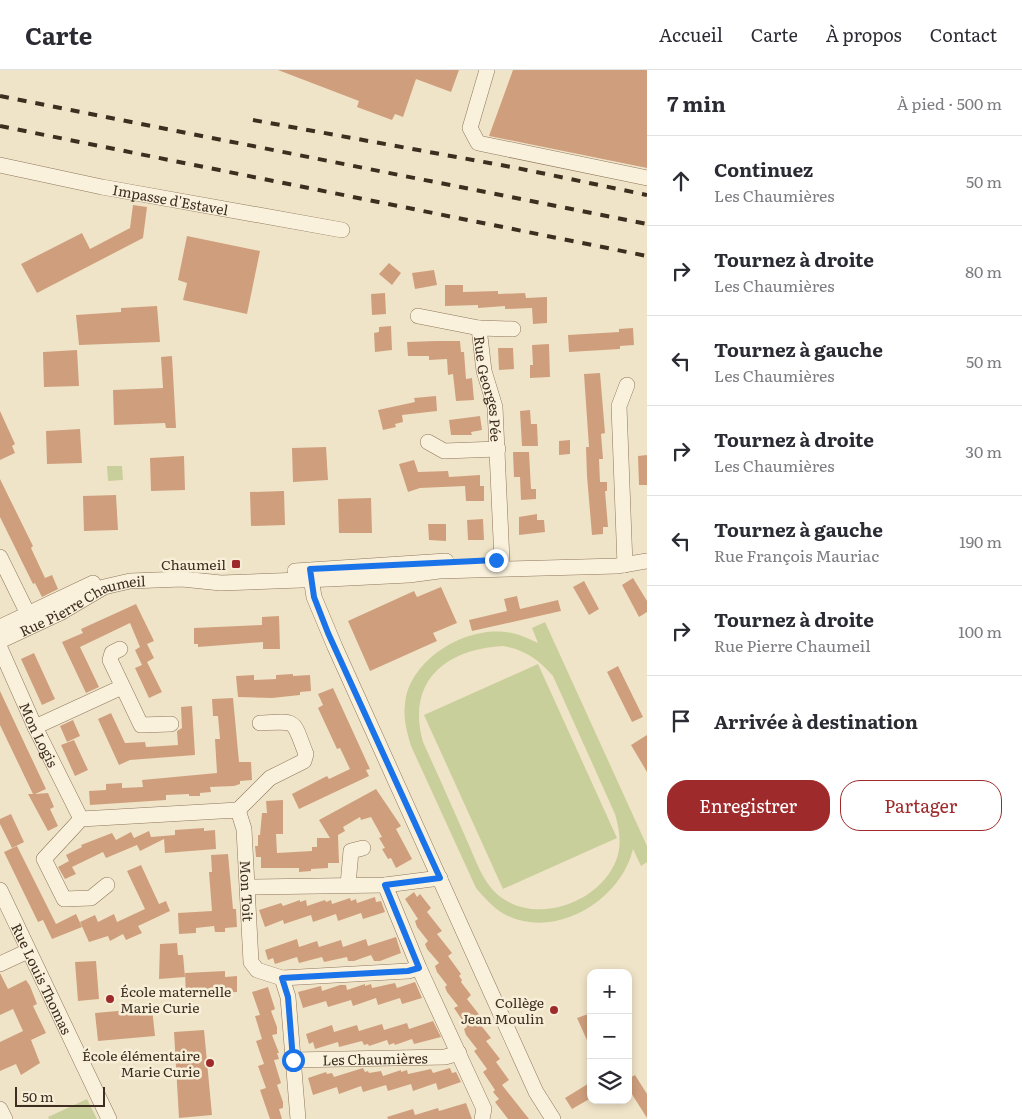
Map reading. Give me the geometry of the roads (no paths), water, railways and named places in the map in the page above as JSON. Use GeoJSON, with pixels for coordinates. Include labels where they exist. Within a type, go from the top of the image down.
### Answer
{"type":"FeatureCollection","features":[{"type":"Feature","properties":{"kind":"street"},"geometry":{"type":"LineString","coordinates":[[487,70],[470,128],[478,143],[647,178]]}},
{"type":"Feature","properties":{"kind":"street","name":"Impasse d'Estavel"},"geometry":{"type":"LineString","coordinates":[[0,165],[102,187],[342,230]]}},
{"type":"Feature","properties":{"kind":"street","name":"Rue Georges Pée"},"geometry":{"type":"LineString","coordinates":[[418,316],[479,328],[513,329]]}},
{"type":"Feature","properties":{"kind":"street","name":"Rue Georges Pée"},"geometry":{"type":"LineString","coordinates":[[479,328],[484,371],[495,407],[502,562]]}},
{"type":"Feature","properties":{"kind":"street"},"geometry":{"type":"LineString","coordinates":[[625,560],[619,406],[627,385]]}},
{"type":"Feature","properties":{"kind":"street","name":"Rue Georges Pée"},"geometry":{"type":"LineString","coordinates":[[428,442],[444,451],[498,449]]}},
{"type":"Feature","properties":{"kind":"street","name":"Rue Pierre Chaumeil"},"geometry":{"type":"LineString","coordinates":[[0,627],[94,583],[118,576],[180,572],[409,575],[440,571],[625,560],[647,552]]}},
{"type":"Feature","properties":{"kind":"street"},"geometry":{"type":"LineString","coordinates":[[0,557],[28,614],[22,631]]}},
{"type":"Feature","properties":{"kind":"street","name":"Rue Pierre Chaumeil"},"geometry":{"type":"LineString","coordinates":[[0,641],[60,613],[104,588],[130,581],[182,579],[221,582],[425,562],[647,561]]}},
{"type":"Feature","properties":{"kind":"street"},"geometry":{"type":"LineString","coordinates":[[310,574],[314,597],[328,633],[536,1092],[553,1119]]}},
{"type":"Feature","properties":{"kind":"street","name":"Mon Logis"},"geometry":{"type":"LineString","coordinates":[[0,648],[35,727],[81,820]]}},
{"type":"Feature","properties":{"kind":"street"},"geometry":{"type":"LineString","coordinates":[[120,649],[112,653],[110,660],[141,725],[171,724]]}},
{"type":"Feature","properties":{"kind":"street"},"geometry":{"type":"LineString","coordinates":[[35,727],[122,687]]}},
{"type":"Feature","properties":{"kind":"street"},"geometry":{"type":"LineString","coordinates":[[107,885],[90,898],[64,899],[44,858],[81,820],[238,810],[270,778],[304,761],[306,754],[294,725],[290,722],[260,722]]}},
{"type":"Feature","properties":{"kind":"street","name":"Mon Toit"},"geometry":{"type":"LineString","coordinates":[[238,810],[244,829],[250,962],[257,970],[282,978]]}},
{"type":"Feature","properties":{"kind":"street"},"geometry":{"type":"LineString","coordinates":[[348,885],[351,851],[363,848]]}},
{"type":"Feature","properties":{"kind":"street"},"geometry":{"type":"LineString","coordinates":[[248,887],[385,885],[440,878]]}},
{"type":"Feature","properties":{"kind":"street"},"geometry":{"type":"LineString","coordinates":[[385,885],[419,968],[484,1109],[482,1119]]}},
{"type":"Feature","properties":{"kind":"street","name":"Rue Louis Thomas"},"geometry":{"type":"LineString","coordinates":[[0,890],[109,1119]]}},
{"type":"Feature","properties":{"kind":"street"},"geometry":{"type":"LineString","coordinates":[[0,964],[28,951]]}},
{"type":"Feature","properties":{"kind":"street"},"geometry":{"type":"LineString","coordinates":[[298,1119],[288,997],[282,978],[408,971],[419,968]]}},
{"type":"Feature","properties":{"kind":"street","name":"Les Chaumières"},"geometry":{"type":"LineString","coordinates":[[293,1060],[445,1057],[459,1053]]}},
{"type":"Feature","properties":{"kind":"street"},"geometry":{"type":"LineString","coordinates":[[0,1110],[5,1119]]}},
{"type":"Feature","properties":{"kind":"railway"},"geometry":{"type":"LineString","coordinates":[[0,96],[647,224]]}},
{"type":"Feature","properties":{"kind":"railway"},"geometry":{"type":"LineString","coordinates":[[253,120],[517,168],[647,195]]}},
{"type":"Feature","properties":{"kind":"railway"},"geometry":{"type":"LineString","coordinates":[[0,126],[647,256]]}},
{"type":"Feature","properties":{"kind":"place","name":"Chaumeil"},"geometry":{"type":"Point","coordinates":[236,564]}},
{"type":"Feature","properties":{"kind":"place","name":"École maternelle Marie Curie"},"geometry":{"type":"Point","coordinates":[110,999]}},
{"type":"Feature","properties":{"kind":"place","name":"Collège Jean Moulin"},"geometry":{"type":"Point","coordinates":[554,1010]}},
{"type":"Feature","properties":{"kind":"place","name":"École élémentaire Marie Curie"},"geometry":{"type":"Point","coordinates":[210,1063]}}]}
